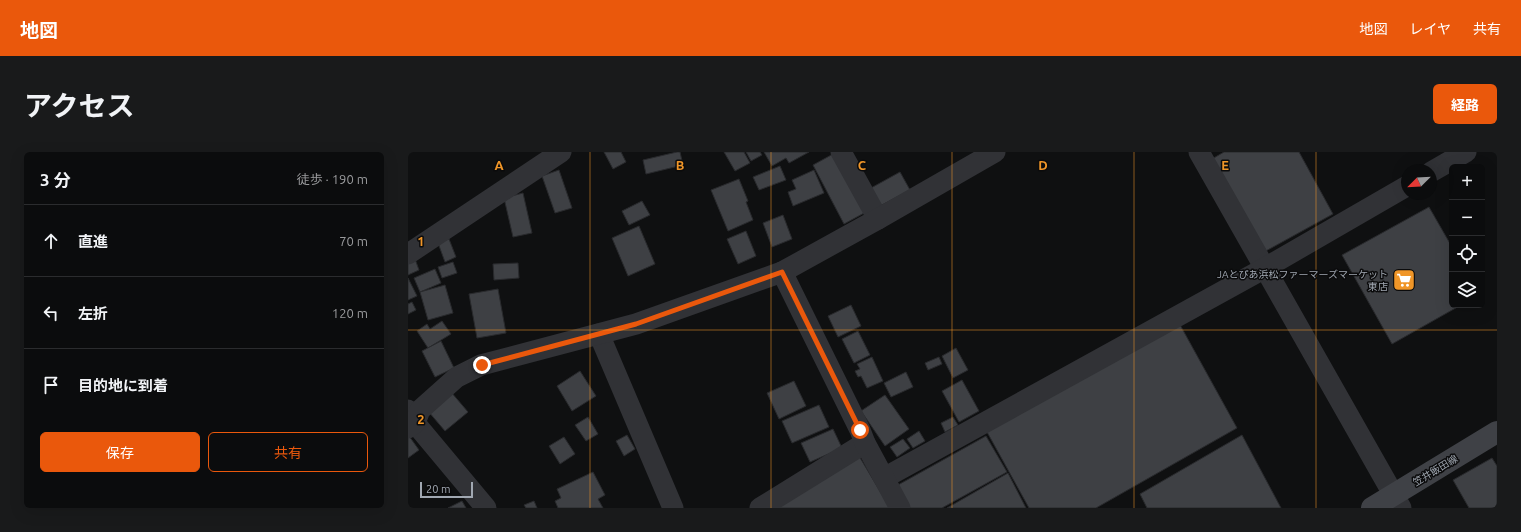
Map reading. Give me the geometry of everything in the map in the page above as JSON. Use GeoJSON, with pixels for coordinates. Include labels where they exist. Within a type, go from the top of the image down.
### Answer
{"type":"FeatureCollection","features":[{"type":"Feature","properties":{"kind":"main road","name":"笠井飯田線"},"geometry":{"type":"LineString","coordinates":[[1372,508],[1397,502],[1497,432]]}},
{"type":"Feature","properties":{"kind":"street"},"geometry":{"type":"LineString","coordinates":[[408,254],[560,152]]}},
{"type":"Feature","properties":{"kind":"street"},"geometry":{"type":"LineString","coordinates":[[841,152],[878,219]]}},
{"type":"Feature","properties":{"kind":"street"},"geometry":{"type":"LineString","coordinates":[[486,508],[410,421],[457,377],[482,365],[636,324],[782,272],[995,152]]}},
{"type":"Feature","properties":{"kind":"street"},"geometry":{"type":"LineString","coordinates":[[1199,152],[1397,502]]}},
{"type":"Feature","properties":{"kind":"street"},"geometry":{"type":"LineString","coordinates":[[1437,169],[1466,152]]}},
{"type":"Feature","properties":{"kind":"street"},"geometry":{"type":"LineString","coordinates":[[884,478],[1265,268],[1401,189]]}},
{"type":"Feature","properties":{"kind":"street"},"geometry":{"type":"LineString","coordinates":[[782,272],[865,443],[900,508]]}},
{"type":"Feature","properties":{"kind":"street"},"geometry":{"type":"LineString","coordinates":[[599,334],[673,508]]}},
{"type":"Feature","properties":{"kind":"street"},"geometry":{"type":"LineString","coordinates":[[760,508],[865,443]]}},
{"type":"Feature","properties":{"kind":"building"},"geometry":{"type":"Polygon","coordinates":[[[604,152],[621,152],[626,162],[613,169],[604,152]]]}},
{"type":"Feature","properties":{"kind":"building"},"geometry":{"type":"Polygon","coordinates":[[[680,152],[683,165],[646,174],[643,160],[680,152]]]}},
{"type":"Feature","properties":{"kind":"building"},"geometry":{"type":"Polygon","coordinates":[[[724,152],[744,152],[750,163],[735,171],[724,152]]]}},
{"type":"Feature","properties":{"kind":"building"},"geometry":{"type":"Polygon","coordinates":[[[746,152],[760,152],[762,155],[751,161],[746,152]]]}},
{"type":"Feature","properties":{"kind":"building"},"geometry":{"type":"Polygon","coordinates":[[[764,152],[809,152],[789,163],[786,158],[772,166],[764,152]]]}},
{"type":"Feature","properties":{"kind":"building"},"geometry":{"type":"Polygon","coordinates":[[[1224,152],[1299,152],[1333,214],[1264,252],[1212,159],[1224,152]]]}},
{"type":"Feature","properties":{"kind":"building"},"geometry":{"type":"Polygon","coordinates":[[[835,153],[866,212],[844,224],[813,165],[835,153]]]}},
{"type":"Feature","properties":{"kind":"building"},"geometry":{"type":"Polygon","coordinates":[[[780,166],[786,180],[759,190],[753,177],[780,166]]]}},
{"type":"Feature","properties":{"kind":"building"},"geometry":{"type":"Polygon","coordinates":[[[559,170],[572,208],[555,213],[542,176],[559,170]]]}},
{"type":"Feature","properties":{"kind":"building"},"geometry":{"type":"Polygon","coordinates":[[[814,170],[824,193],[793,206],[788,192],[796,189],[792,180],[814,170]]]}},
{"type":"Feature","properties":{"kind":"building"},"geometry":{"type":"Polygon","coordinates":[[[900,172],[910,190],[880,206],[871,188],[900,172]]]}},
{"type":"Feature","properties":{"kind":"building"},"geometry":{"type":"Polygon","coordinates":[[[739,179],[748,201],[746,202],[753,220],[728,231],[711,190],[739,179]]]}},
{"type":"Feature","properties":{"kind":"building"},"geometry":{"type":"Polygon","coordinates":[[[523,193],[532,233],[513,237],[504,198],[523,193]]]}},
{"type":"Feature","properties":{"kind":"building"},"geometry":{"type":"Polygon","coordinates":[[[642,201],[650,215],[629,225],[622,211],[642,201]]]}},
{"type":"Feature","properties":{"kind":"building","name":"JAとぴあ浜松ファーマーズマーケット 東店"},"geometry":{"type":"Polygon","coordinates":[[[1429,207],[1449,242],[1449,308],[1456,308],[1392,344],[1342,255],[1429,207]]]}},
{"type":"Feature","properties":{"kind":"building"},"geometry":{"type":"Polygon","coordinates":[[[783,215],[792,239],[772,247],[763,223],[783,215]]]}},
{"type":"Feature","properties":{"kind":"building"},"geometry":{"type":"Polygon","coordinates":[[[639,226],[655,264],[628,276],[612,238],[639,226]]]}},
{"type":"Feature","properties":{"kind":"building"},"geometry":{"type":"Polygon","coordinates":[[[746,231],[756,256],[738,264],[727,239],[746,231]]]}},
{"type":"Feature","properties":{"kind":"building"},"geometry":{"type":"Polygon","coordinates":[[[449,239],[456,257],[445,262],[438,243],[449,239]]]}},
{"type":"Feature","properties":{"kind":"building"},"geometry":{"type":"Polygon","coordinates":[[[415,259],[419,270],[408,275],[408,262],[415,259]]]}},
{"type":"Feature","properties":{"kind":"building"},"geometry":{"type":"Polygon","coordinates":[[[453,262],[457,273],[442,278],[438,267],[453,262]]]}},
{"type":"Feature","properties":{"kind":"building"},"geometry":{"type":"Polygon","coordinates":[[[518,263],[519,278],[494,280],[493,264],[518,263]]]}},
{"type":"Feature","properties":{"kind":"building"},"geometry":{"type":"Polygon","coordinates":[[[435,269],[441,283],[420,292],[414,278],[435,269]]]}},
{"type":"Feature","properties":{"kind":"building"},"geometry":{"type":"Polygon","coordinates":[[[408,278],[417,296],[408,300],[408,278]]]}},
{"type":"Feature","properties":{"kind":"building"},"geometry":{"type":"Polygon","coordinates":[[[445,285],[453,313],[428,320],[420,292],[445,285]]]}},
{"type":"Feature","properties":{"kind":"building"},"geometry":{"type":"Polygon","coordinates":[[[498,289],[506,333],[477,338],[469,294],[498,289]]]}},
{"type":"Feature","properties":{"kind":"building"},"geometry":{"type":"Polygon","coordinates":[[[412,302],[416,310],[408,314],[408,304],[412,302]]]}},
{"type":"Feature","properties":{"kind":"building"},"geometry":{"type":"Polygon","coordinates":[[[851,305],[861,326],[838,337],[828,316],[851,305]]]}},
{"type":"Feature","properties":{"kind":"building"},"geometry":{"type":"Polygon","coordinates":[[[442,321],[451,334],[428,348],[417,331],[427,324],[430,329],[442,321]]]}},
{"type":"Feature","properties":{"kind":"building"},"geometry":{"type":"Polygon","coordinates":[[[1179,323],[1237,428],[1096,508],[1029,508],[987,432],[1179,323]]]}},
{"type":"Feature","properties":{"kind":"building"},"geometry":{"type":"Polygon","coordinates":[[[858,331],[870,355],[854,363],[842,339],[858,331]]]}},
{"type":"Feature","properties":{"kind":"building"},"geometry":{"type":"Polygon","coordinates":[[[441,341],[454,368],[435,377],[422,351],[441,341]]]}},
{"type":"Feature","properties":{"kind":"building"},"geometry":{"type":"Polygon","coordinates":[[[956,348],[968,370],[953,378],[942,356],[956,348]]]}},
{"type":"Feature","properties":{"kind":"building"},"geometry":{"type":"Polygon","coordinates":[[[872,357],[883,381],[867,388],[861,376],[858,377],[855,371],[860,369],[857,364],[872,357]]]}},
{"type":"Feature","properties":{"kind":"building"},"geometry":{"type":"Polygon","coordinates":[[[939,357],[942,364],[928,370],[925,363],[939,357]]]}},
{"type":"Feature","properties":{"kind":"building"},"geometry":{"type":"Polygon","coordinates":[[[580,371],[596,396],[572,411],[557,386],[580,371]]]}},
{"type":"Feature","properties":{"kind":"building"},"geometry":{"type":"Polygon","coordinates":[[[906,372],[913,387],[891,397],[884,383],[906,372]]]}},
{"type":"Feature","properties":{"kind":"building"},"geometry":{"type":"Polygon","coordinates":[[[962,380],[979,411],[959,422],[942,391],[962,380]]]}},
{"type":"Feature","properties":{"kind":"building"},"geometry":{"type":"Polygon","coordinates":[[[794,381],[806,406],[779,419],[767,393],[794,381]]]}},
{"type":"Feature","properties":{"kind":"building"},"geometry":{"type":"Polygon","coordinates":[[[451,392],[468,412],[445,431],[428,411],[451,392]]]}},
{"type":"Feature","properties":{"kind":"building"},"geometry":{"type":"Polygon","coordinates":[[[885,395],[909,429],[885,446],[861,411],[885,395]]]}},
{"type":"Feature","properties":{"kind":"building"},"geometry":{"type":"Polygon","coordinates":[[[819,405],[829,427],[792,443],[782,421],[819,405]]]}},
{"type":"Feature","properties":{"kind":"building"},"geometry":{"type":"Polygon","coordinates":[[[588,417],[598,434],[586,441],[575,425],[588,417]]]}},
{"type":"Feature","properties":{"kind":"building"},"geometry":{"type":"Polygon","coordinates":[[[953,417],[958,425],[945,432],[941,423],[953,417]]]}},
{"type":"Feature","properties":{"kind":"building"},"geometry":{"type":"Polygon","coordinates":[[[833,429],[842,448],[810,462],[801,443],[833,429]]]}},
{"type":"Feature","properties":{"kind":"building"},"geometry":{"type":"Polygon","coordinates":[[[919,431],[925,441],[913,448],[907,439],[919,431]]]}},
{"type":"Feature","properties":{"kind":"building"},"geometry":{"type":"Polygon","coordinates":[[[627,435],[635,449],[624,456],[616,441],[627,435]]]}},
{"type":"Feature","properties":{"kind":"building"},"geometry":{"type":"Polygon","coordinates":[[[1242,435],[1281,508],[1147,508],[1140,494],[1242,435]]]}},
{"type":"Feature","properties":{"kind":"building"},"geometry":{"type":"Polygon","coordinates":[[[409,436],[419,450],[408,458],[408,437],[409,436]]]}},
{"type":"Feature","properties":{"kind":"building"},"geometry":{"type":"Polygon","coordinates":[[[986,436],[1007,472],[942,508],[910,508],[898,485],[986,436]]]}},
{"type":"Feature","properties":{"kind":"building"},"geometry":{"type":"Polygon","coordinates":[[[564,437],[575,454],[560,464],[549,446],[564,437]]]}},
{"type":"Feature","properties":{"kind":"building"},"geometry":{"type":"Polygon","coordinates":[[[903,439],[910,448],[897,457],[890,447],[903,439]]]}},
{"type":"Feature","properties":{"kind":"building"},"geometry":{"type":"Polygon","coordinates":[[[859,456],[890,508],[773,508],[859,456]]]}},
{"type":"Feature","properties":{"kind":"building"},"geometry":{"type":"Polygon","coordinates":[[[1492,458],[1497,466],[1497,508],[1469,508],[1453,480],[1492,458]]]}},
{"type":"Feature","properties":{"kind":"building"},"geometry":{"type":"Polygon","coordinates":[[[593,472],[605,495],[598,499],[603,508],[558,508],[555,501],[561,498],[557,489],[593,472]]]}},
{"type":"Feature","properties":{"kind":"building"},"geometry":{"type":"Polygon","coordinates":[[[1008,473],[1026,508],[947,508],[1008,473]]]}},
{"type":"Feature","properties":{"kind":"building"},"geometry":{"type":"Polygon","coordinates":[[[462,501],[466,508],[448,508],[462,501]]]}},
{"type":"Feature","properties":{"kind":"building"},"geometry":{"type":"Polygon","coordinates":[[[534,501],[537,508],[526,508],[524,505],[534,501]]]}},
{"type":"Feature","properties":{"kind":"place","name":"JAとぴあ浜松ファーマーズマーケット 東店"},"geometry":{"type":"Point","coordinates":[1404,280]}},
{"type":"Feature","properties":{"kind":"route"},"geometry":{"type":"LineString","coordinates":[[482,365],[636,324],[782,272],[860,430]]}}]}
